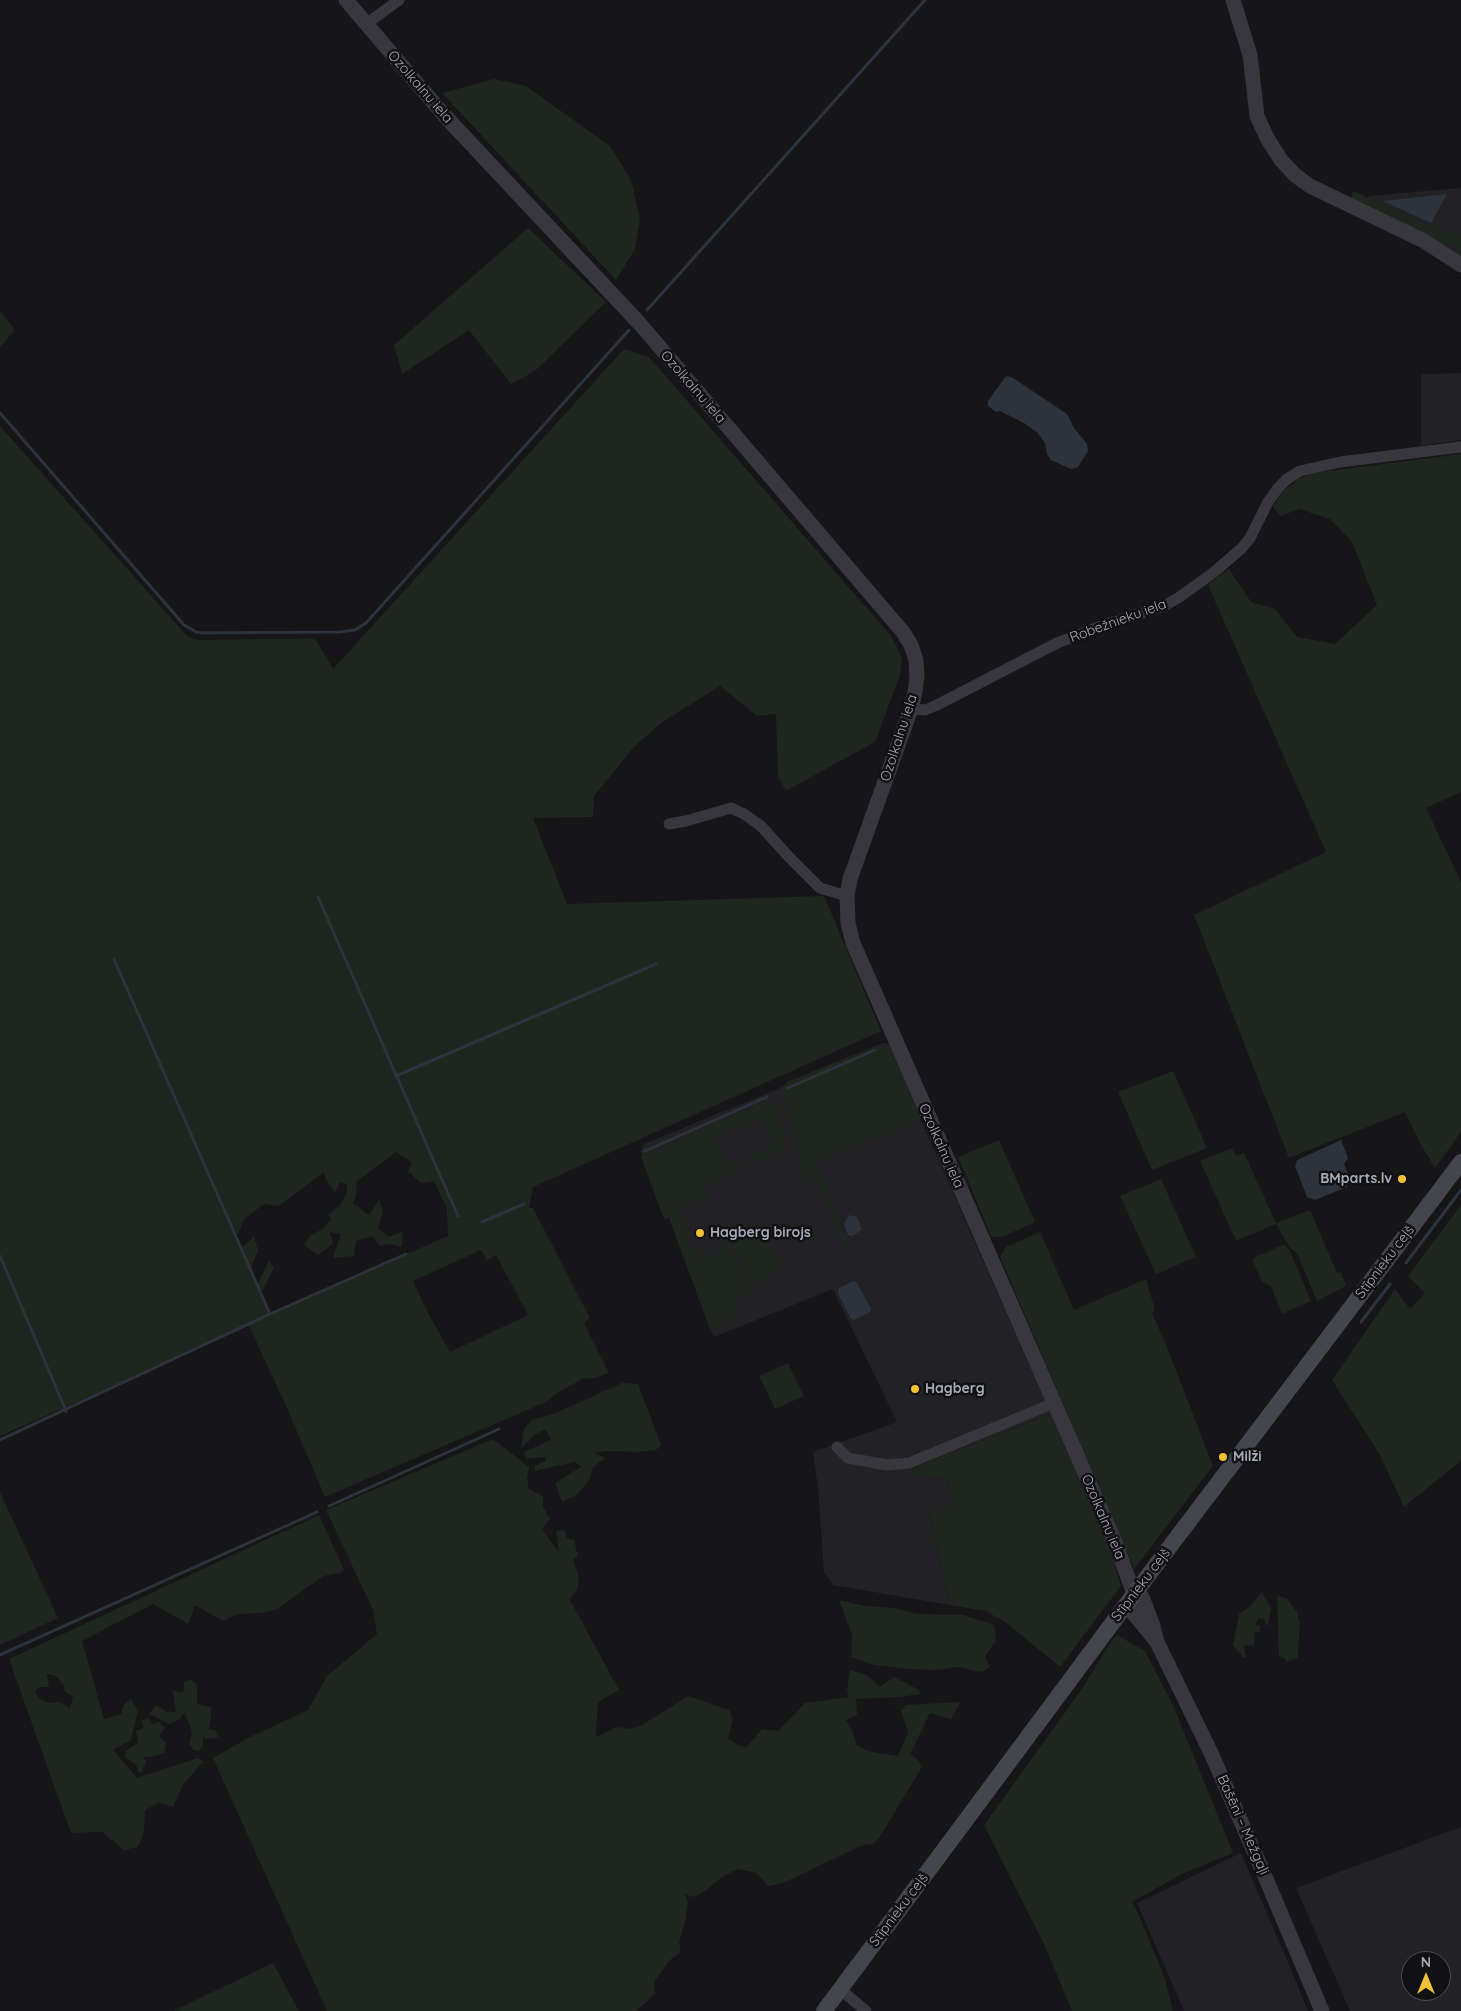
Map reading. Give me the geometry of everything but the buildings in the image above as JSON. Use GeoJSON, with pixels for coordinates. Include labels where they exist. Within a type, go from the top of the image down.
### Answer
{"type":"FeatureCollection","features":[{"type":"Feature","properties":{"kind":"main road","name":"Stīpnieku ceļš"},"geometry":{"type":"LineString","coordinates":[[824,2011],[1134,1594],[1461,1162]]}},
{"type":"Feature","properties":{"kind":"street","name":"Ozolkalnu iela"},"geometry":{"type":"LineString","coordinates":[[346,0],[444,116],[640,324],[903,632],[912,645],[916,660],[917,676],[911,709],[850,879],[847,896],[848,923],[854,943],[1115,1542],[1134,1594]]}},
{"type":"Feature","properties":{"kind":"street"},"geometry":{"type":"LineString","coordinates":[[366,24],[399,0]]}},
{"type":"Feature","properties":{"kind":"street"},"geometry":{"type":"LineString","coordinates":[[1233,0],[1242,24],[1250,55],[1257,116],[1281,160],[1310,186],[1424,241],[1461,265]]}},
{"type":"Feature","properties":{"kind":"street","name":"Robežnieku iela"},"geometry":{"type":"LineString","coordinates":[[911,709],[925,710],[1057,643],[1108,623],[1164,606],[1178,598],[1213,573],[1242,548],[1250,538],[1268,502],[1278,488],[1287,479],[1300,471],[1340,462],[1461,447]]}},
{"type":"Feature","properties":{"kind":"street"},"geometry":{"type":"LineString","coordinates":[[668,824],[686,821],[731,808],[744,814],[761,826],[782,851],[820,888],[847,896]]}},
{"type":"Feature","properties":{"kind":"street"},"geometry":{"type":"LineString","coordinates":[[836,1447],[848,1458],[887,1465],[908,1463],[1054,1403]]}},
{"type":"Feature","properties":{"kind":"street","name":"Bašēni – Mežgaļi"},"geometry":{"type":"LineString","coordinates":[[1134,1594],[1142,1597],[1157,1642],[1216,1763],[1322,2011]]}},
{"type":"Feature","properties":{"kind":"street"},"geometry":{"type":"LineString","coordinates":[[840,1989],[866,2011]]}},
{"type":"Feature","properties":{"kind":"shaded area"},"geometry":{"type":"Polygon","coordinates":[[[494,79],[526,86],[610,146],[631,180],[640,218],[635,249],[616,280],[442,93],[494,79]]]}},
{"type":"Feature","properties":{"kind":"shaded area"},"geometry":{"type":"Polygon","coordinates":[[[1461,188],[1461,258],[1359,204],[1369,196],[1461,188]]]}},
{"type":"Feature","properties":{"kind":"shaded area"},"geometry":{"type":"Polygon","coordinates":[[[1354,191],[1448,234],[1456,232],[1461,235],[1461,256],[1458,252],[1459,247],[1450,242],[1446,244],[1440,242],[1353,200],[1351,196],[1354,191]]]}},
{"type":"Feature","properties":{"kind":"shaded area"},"geometry":{"type":"Polygon","coordinates":[[[1447,194],[1431,223],[1383,201],[1447,194]]]}},
{"type":"Feature","properties":{"kind":"shaded area"},"geometry":{"type":"Polygon","coordinates":[[[528,228],[606,302],[535,371],[511,384],[469,330],[402,374],[394,345],[528,228]]]}},
{"type":"Feature","properties":{"kind":"shaded area"},"geometry":{"type":"Polygon","coordinates":[[[0,310],[15,330],[0,347],[0,310]]]}},
{"type":"Feature","properties":{"kind":"shaded area"},"geometry":{"type":"Polygon","coordinates":[[[624,349],[649,357],[891,636],[902,658],[900,675],[875,742],[786,791],[778,776],[776,714],[757,716],[720,686],[661,723],[634,747],[594,796],[593,817],[533,818],[567,904],[824,896],[881,1031],[533,1187],[529,1208],[533,1208],[590,1318],[584,1323],[609,1373],[595,1378],[583,1379],[560,1391],[546,1402],[325,1497],[249,1326],[0,1436],[0,426],[188,637],[200,640],[315,638],[333,669],[624,349]],[[396,1152],[356,1182],[357,1192],[353,1203],[369,1215],[379,1200],[383,1211],[378,1228],[389,1237],[403,1231],[402,1247],[388,1244],[380,1246],[373,1236],[356,1241],[354,1256],[333,1258],[341,1234],[330,1232],[333,1244],[318,1255],[304,1245],[310,1236],[324,1228],[331,1219],[329,1214],[340,1205],[347,1193],[347,1185],[340,1182],[335,1192],[326,1180],[324,1172],[279,1206],[264,1204],[245,1218],[236,1238],[241,1248],[254,1237],[258,1251],[250,1269],[257,1285],[269,1261],[274,1268],[261,1293],[270,1314],[448,1236],[447,1209],[434,1181],[421,1183],[408,1171],[412,1162],[396,1152]],[[481,1250],[413,1281],[450,1352],[528,1315],[496,1255],[487,1260],[481,1250]]]}},
{"type":"Feature","properties":{"kind":"shaded area"},"geometry":{"type":"Polygon","coordinates":[[[1461,373],[1461,440],[1421,446],[1421,374],[1461,373]]]}},
{"type":"Feature","properties":{"kind":"shaded area"},"geometry":{"type":"Polygon","coordinates":[[[1006,376],[1013,378],[1067,414],[1074,428],[1087,444],[1088,451],[1078,467],[1071,469],[1051,460],[1047,454],[1045,443],[1038,433],[1024,423],[1000,411],[996,412],[988,406],[988,401],[1006,376]]]}},
{"type":"Feature","properties":{"kind":"shaded area"},"geometry":{"type":"Polygon","coordinates":[[[1461,454],[1461,792],[1426,808],[1461,882],[1461,1132],[1435,1168],[1405,1112],[1289,1158],[1194,915],[1326,852],[1208,585],[1229,569],[1251,602],[1275,609],[1297,637],[1335,644],[1377,605],[1352,542],[1330,519],[1299,509],[1281,516],[1273,507],[1283,491],[1299,479],[1313,473],[1461,454]]]}},
{"type":"Feature","properties":{"kind":"shaded area"},"geometry":{"type":"Polygon","coordinates":[[[883,1043],[889,1044],[892,1047],[921,1117],[920,1120],[816,1162],[849,1246],[846,1247],[815,1178],[805,1181],[801,1171],[790,1112],[784,1097],[783,1087],[787,1082],[883,1043]]]}},
{"type":"Feature","properties":{"kind":"shaded area"},"geometry":{"type":"Polygon","coordinates":[[[887,1044],[1051,1414],[912,1468],[913,1476],[946,1478],[954,1506],[929,1511],[950,1605],[833,1585],[824,1572],[818,1488],[813,1452],[897,1422],[833,1289],[714,1337],[669,1218],[664,1219],[641,1152],[644,1144],[887,1044]]]}},
{"type":"Feature","properties":{"kind":"shaded area"},"geometry":{"type":"Polygon","coordinates":[[[1173,1071],[1207,1148],[1152,1170],[1118,1092],[1173,1071]]]}},
{"type":"Feature","properties":{"kind":"shaded area"},"geometry":{"type":"Polygon","coordinates":[[[773,1098],[779,1112],[787,1149],[752,1165],[749,1164],[746,1157],[774,1144],[763,1118],[734,1130],[732,1126],[723,1131],[724,1135],[715,1139],[727,1165],[736,1161],[739,1168],[738,1172],[704,1187],[708,1201],[699,1205],[696,1200],[678,1208],[683,1220],[680,1222],[684,1232],[688,1230],[691,1237],[687,1239],[691,1249],[695,1247],[698,1254],[695,1256],[697,1260],[719,1252],[716,1245],[726,1241],[729,1243],[744,1278],[743,1293],[737,1297],[738,1312],[732,1320],[710,1329],[669,1218],[664,1219],[641,1157],[773,1098]]]}},
{"type":"Feature","properties":{"kind":"shaded area"},"geometry":{"type":"Polygon","coordinates":[[[999,1140],[1035,1222],[1002,1237],[995,1237],[991,1236],[958,1157],[999,1140]]]}},
{"type":"Feature","properties":{"kind":"shaded area"},"geometry":{"type":"Polygon","coordinates":[[[1341,1140],[1348,1158],[1344,1164],[1349,1176],[1347,1187],[1315,1200],[1307,1197],[1295,1166],[1297,1160],[1341,1140]]]}},
{"type":"Feature","properties":{"kind":"shaded area"},"geometry":{"type":"Polygon","coordinates":[[[1232,1148],[1236,1156],[1244,1153],[1276,1223],[1310,1210],[1337,1273],[1341,1272],[1346,1286],[1317,1301],[1297,1253],[1290,1248],[1276,1224],[1236,1241],[1200,1161],[1232,1148]]]}},
{"type":"Feature","properties":{"kind":"shaded area"},"geometry":{"type":"Polygon","coordinates":[[[1161,1179],[1196,1257],[1156,1274],[1120,1196],[1161,1179]]]}},
{"type":"Feature","properties":{"kind":"shaded area"},"geometry":{"type":"Polygon","coordinates":[[[1461,1205],[1461,1461],[1404,1507],[1380,1455],[1332,1380],[1395,1289],[1410,1309],[1425,1293],[1408,1276],[1461,1205]]]}},
{"type":"Feature","properties":{"kind":"shaded area"},"geometry":{"type":"Polygon","coordinates":[[[849,1215],[857,1217],[862,1230],[852,1236],[848,1235],[844,1224],[849,1215]]]}},
{"type":"Feature","properties":{"kind":"shaded area"},"geometry":{"type":"Polygon","coordinates":[[[763,1229],[782,1270],[748,1290],[748,1276],[732,1243],[763,1229]]]}},
{"type":"Feature","properties":{"kind":"shaded area"},"geometry":{"type":"Polygon","coordinates":[[[1040,1232],[1074,1310],[1146,1279],[1155,1310],[1152,1313],[1213,1466],[1134,1569],[1000,1257],[1006,1247],[1040,1232]]]}},
{"type":"Feature","properties":{"kind":"shaded area"},"geometry":{"type":"Polygon","coordinates":[[[1284,1244],[1290,1251],[1311,1301],[1282,1314],[1271,1286],[1262,1282],[1253,1262],[1254,1258],[1284,1244]]]}},
{"type":"Feature","properties":{"kind":"shaded area"},"geometry":{"type":"Polygon","coordinates":[[[854,1281],[857,1283],[871,1309],[870,1312],[854,1320],[851,1319],[838,1293],[839,1288],[854,1281]]]}},
{"type":"Feature","properties":{"kind":"shaded area"},"geometry":{"type":"Polygon","coordinates":[[[788,1363],[804,1396],[775,1409],[759,1376],[788,1363]]]}},
{"type":"Feature","properties":{"kind":"shaded area"},"geometry":{"type":"Polygon","coordinates":[[[622,1383],[638,1384],[661,1445],[656,1450],[594,1453],[605,1458],[593,1467],[589,1480],[578,1494],[562,1502],[555,1483],[581,1467],[575,1462],[535,1471],[535,1466],[545,1461],[546,1457],[526,1459],[524,1452],[551,1440],[545,1429],[534,1435],[521,1449],[524,1429],[532,1420],[556,1413],[622,1383]]]}},
{"type":"Feature","properties":{"kind":"shaded area"},"geometry":{"type":"Polygon","coordinates":[[[1051,1414],[1111,1553],[1121,1586],[1060,1667],[1004,1621],[985,1611],[950,1605],[929,1511],[954,1506],[946,1478],[913,1476],[912,1468],[1051,1414]]]}},
{"type":"Feature","properties":{"kind":"shaded area"},"geometry":{"type":"Polygon","coordinates":[[[493,1439],[529,1467],[527,1478],[529,1489],[543,1496],[543,1507],[550,1519],[542,1529],[559,1553],[556,1531],[565,1530],[567,1538],[574,1540],[578,1556],[573,1559],[579,1578],[577,1589],[570,1600],[619,1690],[598,1702],[596,1737],[617,1727],[631,1729],[642,1725],[688,1696],[729,1710],[733,1719],[728,1738],[746,1748],[762,1729],[778,1731],[805,1703],[849,1697],[847,1689],[850,1670],[867,1675],[880,1687],[894,1677],[919,1690],[920,1694],[900,1697],[856,1699],[857,1715],[846,1720],[853,1732],[857,1746],[872,1752],[898,1756],[908,1732],[901,1711],[906,1705],[960,1702],[951,1719],[930,1713],[910,1754],[917,1759],[922,1767],[879,1838],[873,1844],[863,1845],[783,1883],[768,1886],[757,1873],[737,1869],[694,1897],[685,1894],[688,1903],[679,1943],[681,1952],[671,1959],[654,1982],[655,1994],[636,2011],[327,2011],[213,1758],[248,1738],[308,1710],[327,1676],[377,1634],[373,1610],[326,1510],[493,1439]]]}},
{"type":"Feature","properties":{"kind":"shaded area"},"geometry":{"type":"Polygon","coordinates":[[[0,1492],[58,1618],[0,1645],[0,1492]]]}},
{"type":"Feature","properties":{"kind":"shaded area"},"geometry":{"type":"Polygon","coordinates":[[[319,1515],[344,1570],[341,1573],[323,1576],[277,1609],[262,1613],[237,1614],[223,1621],[195,1605],[188,1624],[153,1604],[82,1641],[104,1719],[121,1714],[124,1704],[131,1699],[138,1711],[131,1740],[113,1750],[137,1778],[198,1758],[203,1762],[183,1785],[173,1807],[159,1803],[145,1810],[144,1832],[138,1847],[124,1850],[102,1832],[71,1833],[9,1659],[319,1515]],[[47,1674],[49,1687],[40,1687],[35,1691],[39,1698],[49,1703],[58,1702],[70,1708],[73,1696],[65,1692],[63,1684],[56,1676],[47,1674]]]}},
{"type":"Feature","properties":{"kind":"shaded area"},"geometry":{"type":"Polygon","coordinates":[[[1262,1592],[1271,1608],[1268,1625],[1266,1625],[1264,1619],[1258,1618],[1256,1624],[1260,1626],[1260,1632],[1255,1632],[1254,1646],[1244,1645],[1246,1657],[1243,1657],[1233,1645],[1239,1614],[1248,1608],[1262,1592]]]}},
{"type":"Feature","properties":{"kind":"shaded area"},"geometry":{"type":"Polygon","coordinates":[[[1277,1595],[1287,1599],[1297,1612],[1300,1623],[1298,1657],[1287,1662],[1279,1656],[1277,1595]]]}},
{"type":"Feature","properties":{"kind":"shaded area"},"geometry":{"type":"Polygon","coordinates":[[[839,1600],[865,1606],[895,1608],[917,1614],[963,1615],[994,1625],[996,1640],[985,1657],[990,1667],[982,1672],[958,1667],[937,1670],[909,1669],[874,1665],[851,1657],[852,1635],[839,1600]]]}},
{"type":"Feature","properties":{"kind":"shaded area"},"geometry":{"type":"Polygon","coordinates":[[[1117,1635],[1145,1651],[1173,1705],[1233,1853],[1182,1874],[1132,1902],[1165,1979],[1173,2011],[1072,2011],[1045,1946],[984,1825],[1082,1689],[1108,1646],[1117,1635]]]}},
{"type":"Feature","properties":{"kind":"shaded area"},"geometry":{"type":"Polygon","coordinates":[[[191,1679],[197,1684],[197,1704],[211,1707],[209,1729],[216,1731],[218,1737],[212,1739],[203,1738],[203,1745],[199,1751],[194,1750],[189,1744],[192,1733],[185,1713],[179,1720],[169,1724],[149,1714],[156,1705],[167,1712],[176,1712],[173,1691],[183,1692],[184,1682],[191,1679]]]}},
{"type":"Feature","properties":{"kind":"shaded area"},"geometry":{"type":"Polygon","coordinates":[[[149,1718],[152,1724],[159,1722],[165,1728],[159,1736],[166,1746],[164,1753],[152,1757],[144,1757],[146,1763],[143,1767],[143,1773],[138,1772],[137,1765],[124,1757],[127,1750],[138,1743],[136,1731],[144,1728],[142,1721],[149,1718]]]}},
{"type":"Feature","properties":{"kind":"shaded area"},"geometry":{"type":"Polygon","coordinates":[[[1461,1827],[1461,2011],[1350,2011],[1296,1888],[1461,1827]]]}},
{"type":"Feature","properties":{"kind":"shaded area"},"geometry":{"type":"Polygon","coordinates":[[[1241,1853],[1308,2011],[1184,2011],[1137,1903],[1241,1853]]]}},
{"type":"Feature","properties":{"kind":"shaded area"},"geometry":{"type":"Polygon","coordinates":[[[273,1963],[299,2011],[173,2011],[273,1963]]]}},
{"type":"Feature","properties":{"kind":"waterway"},"geometry":{"type":"LineString","coordinates":[[647,310],[925,0]]}},
{"type":"Feature","properties":{"kind":"waterway"},"geometry":{"type":"LineString","coordinates":[[0,413],[184,625],[196,632],[203,633],[339,632],[355,630],[366,623],[629,330]]}},
{"type":"Feature","properties":{"kind":"waterway"},"geometry":{"type":"LineString","coordinates":[[318,897],[458,1216]]}},
{"type":"Feature","properties":{"kind":"waterway"},"geometry":{"type":"LineString","coordinates":[[114,959],[270,1314]]}},
{"type":"Feature","properties":{"kind":"waterway"},"geometry":{"type":"LineString","coordinates":[[396,1076],[656,964]]}},
{"type":"Feature","properties":{"kind":"waterway"},"geometry":{"type":"LineString","coordinates":[[788,1088],[875,1050]]}},
{"type":"Feature","properties":{"kind":"waterway"},"geometry":{"type":"LineString","coordinates":[[645,1151],[767,1097]]}},
{"type":"Feature","properties":{"kind":"waterway"},"geometry":{"type":"LineString","coordinates":[[1406,1263],[1461,1190]]}},
{"type":"Feature","properties":{"kind":"waterway"},"geometry":{"type":"LineString","coordinates":[[482,1222],[524,1204]]}},
{"type":"Feature","properties":{"kind":"waterway"},"geometry":{"type":"LineString","coordinates":[[0,1440],[270,1314],[406,1254]]}},
{"type":"Feature","properties":{"kind":"waterway"},"geometry":{"type":"LineString","coordinates":[[0,1256],[66,1411]]}},
{"type":"Feature","properties":{"kind":"waterway"},"geometry":{"type":"LineString","coordinates":[[1361,1322],[1390,1284]]}},
{"type":"Feature","properties":{"kind":"waterway"},"geometry":{"type":"LineString","coordinates":[[329,1506],[499,1429]]}},
{"type":"Feature","properties":{"kind":"waterway"},"geometry":{"type":"LineString","coordinates":[[0,1655],[317,1512]]}},
{"type":"Feature","properties":{"kind":"place","name":"BMparts.lv"},"geometry":{"type":"Point","coordinates":[1402,1179]}},
{"type":"Feature","properties":{"kind":"place","name":"Hagberg birojs"},"geometry":{"type":"Point","coordinates":[700,1233]}},
{"type":"Feature","properties":{"kind":"place","name":"Hagberg"},"geometry":{"type":"Point","coordinates":[915,1389]}},
{"type":"Feature","properties":{"kind":"place","name":"Milži"},"geometry":{"type":"Point","coordinates":[1223,1457]}}]}
